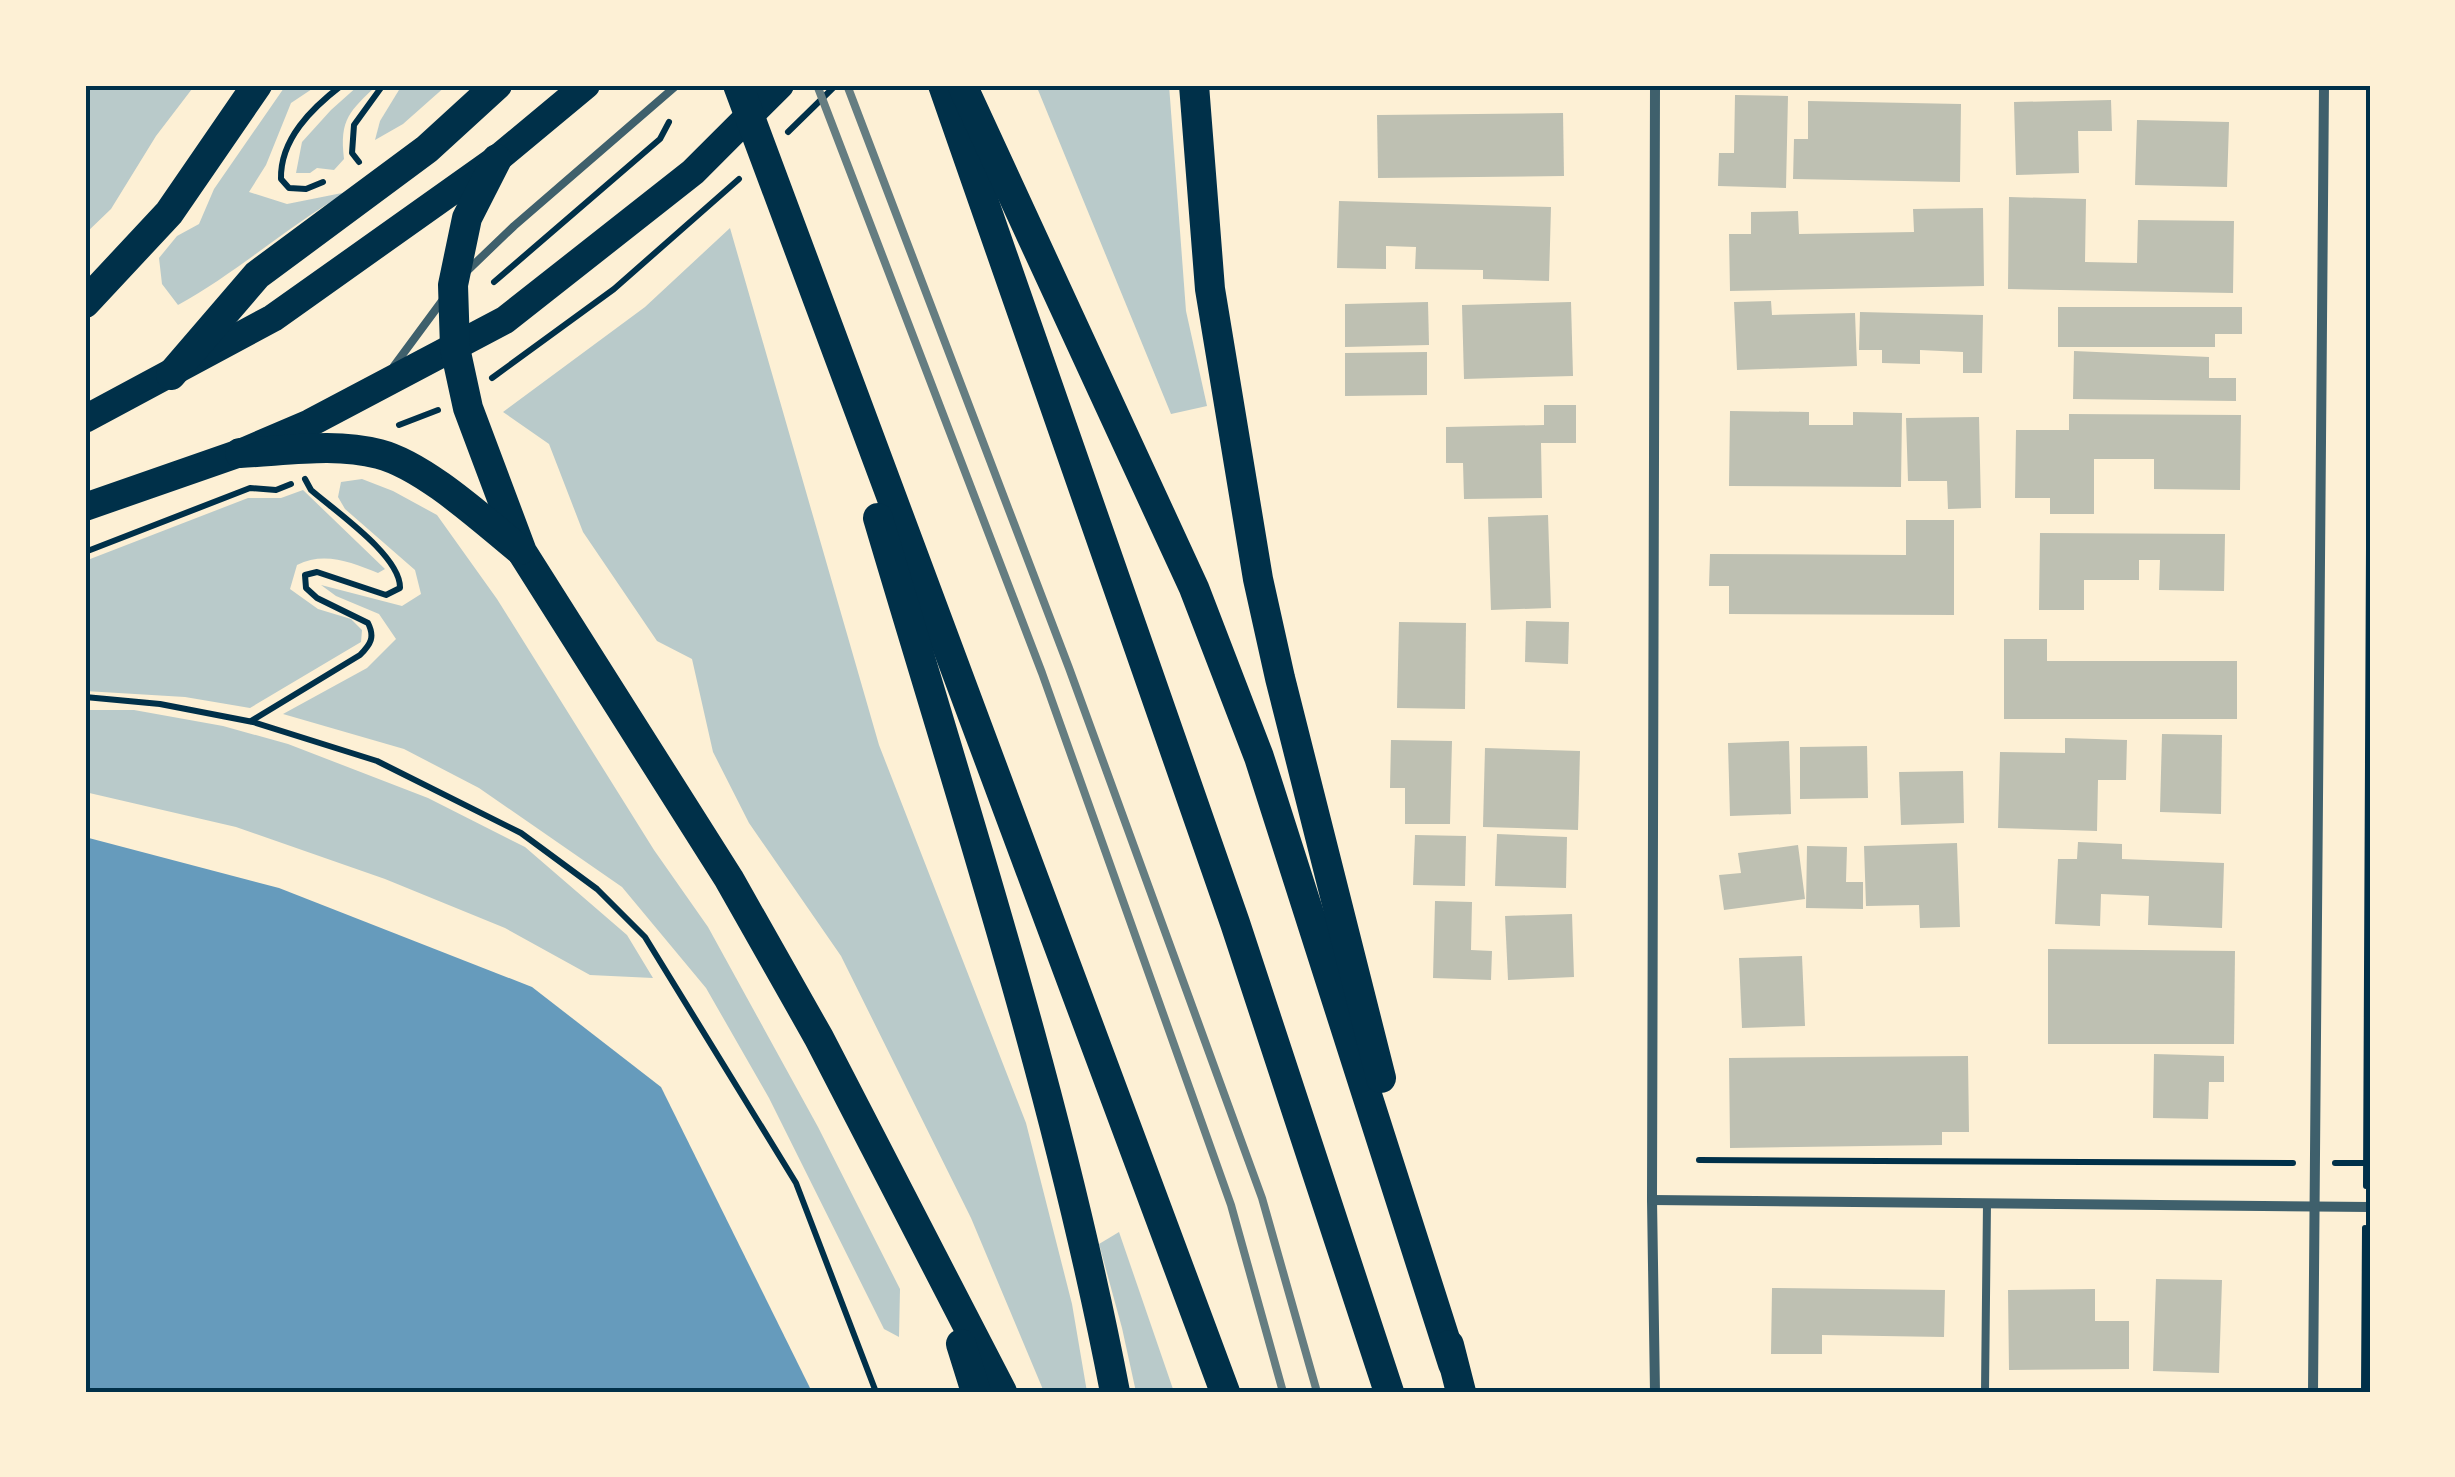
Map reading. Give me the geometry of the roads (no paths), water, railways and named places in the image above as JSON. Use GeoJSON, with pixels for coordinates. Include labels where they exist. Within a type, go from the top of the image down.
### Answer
{"type":"FeatureCollection","features":[{"type":"Feature","properties":{"kind":"highway"},"geometry":{"type":"LineString","coordinates":[[85,303],[169,213],[256,85]]}},
{"type":"Feature","properties":{"kind":"highway"},"geometry":{"type":"LineString","coordinates":[[170,375],[257,275],[427,149],[497,85]]}},
{"type":"Feature","properties":{"kind":"highway"},"geometry":{"type":"LineString","coordinates":[[85,419],[273,318],[497,159],[586,85]]}},
{"type":"Feature","properties":{"kind":"highway"},"geometry":{"type":"LineString","coordinates":[[738,85],[1225,1392]]}},
{"type":"Feature","properties":{"kind":"highway"},"geometry":{"type":"LineString","coordinates":[[85,507],[240,453],[377,390],[513,314],[693,172],[780,85]]}},
{"type":"Feature","properties":{"kind":"highway"},"geometry":{"type":"LineString","coordinates":[[943,85],[1235,923],[1389,1392]]}},
{"type":"Feature","properties":{"kind":"highway"},"geometry":{"type":"LineString","coordinates":[[962,85],[1194,588],[1259,757],[1457,1378]]}},
{"type":"Feature","properties":{"kind":"highway"},"geometry":{"type":"LineString","coordinates":[[1194,85],[1210,290],[1258,579],[1457,1378]]}},
{"type":"Feature","properties":{"kind":"highway"},"geometry":{"type":"LineString","coordinates":[[497,159],[466,218],[454,285],[455,348],[468,408],[522,552],[738,895],[819,1038],[1002,1392]]}},
{"type":"Feature","properties":{"kind":"highway"},"geometry":{"type":"LineString","coordinates":[[807,276],[1047,1091],[1116,1392]]}},
{"type":"Feature","properties":{"kind":"highway"},"geometry":{"type":"LineString","coordinates":[[240,453],[351,448],[385,455],[441,487],[522,552]]}},
{"type":"Feature","properties":{"kind":"highway"},"geometry":{"type":"LineString","coordinates":[[932,1256],[976,1392]]}},
{"type":"Feature","properties":{"kind":"street"},"geometry":{"type":"LineString","coordinates":[[1654,85],[1655,1392]]}},
{"type":"Feature","properties":{"kind":"street"},"geometry":{"type":"LineString","coordinates":[[2313,1392],[2324,85]]}},
{"type":"Feature","properties":{"kind":"street"},"geometry":{"type":"LineString","coordinates":[[1652,1200],[2368,1207]]}},
{"type":"Feature","properties":{"kind":"lane"},"geometry":{"type":"LineString","coordinates":[[377,390],[454,285],[514,226],[677,85]]}},
{"type":"Feature","properties":{"kind":"lane"},"geometry":{"type":"LineString","coordinates":[[1984,1392],[1987,1204]]}},
{"type":"Feature","properties":{"kind":"water"},"geometry":{"type":"Polygon","coordinates":[[[85,837],[279,888],[532,987],[661,1087],[812,1392],[85,1392],[85,837]]]}},
{"type":"Feature","properties":{"kind":"railway"},"geometry":{"type":"LineString","coordinates":[[817,85],[1042,673],[1231,1205],[1283,1392]]}},
{"type":"Feature","properties":{"kind":"railway"},"geometry":{"type":"LineString","coordinates":[[847,85],[1069,668],[1262,1198],[1317,1392]]}}]}
